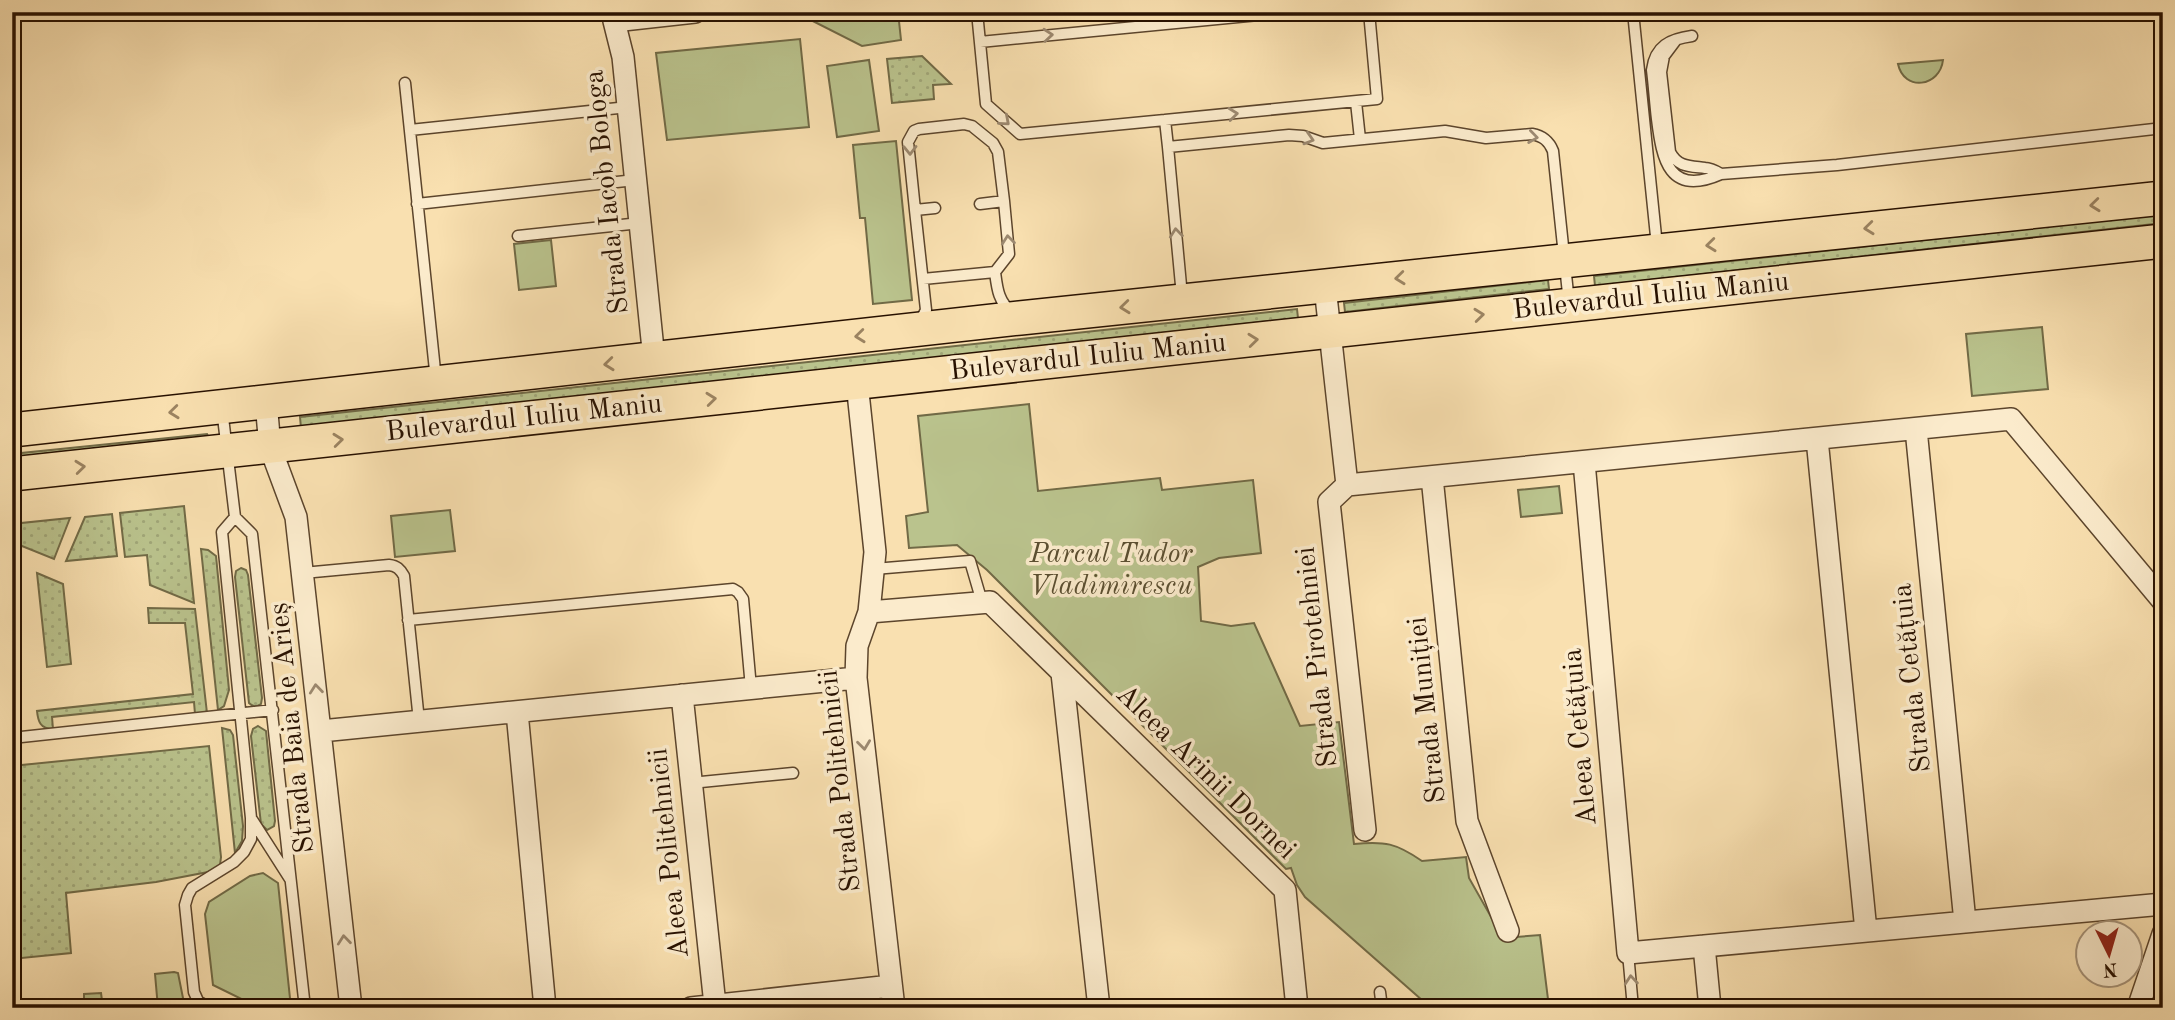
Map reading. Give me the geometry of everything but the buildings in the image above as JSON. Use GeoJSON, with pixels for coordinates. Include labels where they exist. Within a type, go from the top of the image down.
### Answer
{"type":"FeatureCollection","features":[{"type":"Feature","properties":{"kind":"main road","name":"Bulevardul Iuliu Maniu"},"geometry":{"type":"LineString","coordinates":[[12,430],[1183,300],[2163,198]]}},
{"type":"Feature","properties":{"kind":"main road","name":"Bulevardul Iuliu Maniu"},"geometry":{"type":"LineString","coordinates":[[12,474],[2163,241]]}},
{"type":"Feature","properties":{"kind":"street"},"geometry":{"type":"LineString","coordinates":[[612,16],[695,12]]}},
{"type":"Feature","properties":{"kind":"street","name":"Strada Iacob Bologa"},"geometry":{"type":"LineString","coordinates":[[612,16],[623,57],[654,359]]}},
{"type":"Feature","properties":{"kind":"street"},"geometry":{"type":"LineString","coordinates":[[1325,287],[1347,485],[2011,419],[2163,601]]}},
{"type":"Feature","properties":{"kind":"street","name":"Strada Politehnicii"},"geometry":{"type":"LineString","coordinates":[[857,383],[875,552],[869,612],[857,646],[856,678],[894,1008]]}},
{"type":"Feature","properties":{"kind":"street","name":"Strada Baia de Arieș"},"geometry":{"type":"LineString","coordinates":[[266,402],[270,447],[296,517],[351,1008]]}},
{"type":"Feature","properties":{"kind":"street","name":"Strada Cetățuia"},"geometry":{"type":"LineString","coordinates":[[1916,429],[1965,922]]}},
{"type":"Feature","properties":{"kind":"street"},"geometry":{"type":"LineString","coordinates":[[1817,439],[1866,931]]}},
{"type":"Feature","properties":{"kind":"street","name":"Aleea Cetățuia"},"geometry":{"type":"LineString","coordinates":[[1584,462],[1628,953]]}},
{"type":"Feature","properties":{"kind":"street","name":"Strada Muniției"},"geometry":{"type":"LineString","coordinates":[[1432,477],[1467,821],[1508,931]]}},
{"type":"Feature","properties":{"kind":"street","name":"Strada Pirotehniei"},"geometry":{"type":"LineString","coordinates":[[1347,485],[1329,502],[1365,830]]}},
{"type":"Feature","properties":{"kind":"street","name":"Aleea Arinii Dornei"},"geometry":{"type":"LineString","coordinates":[[982,602],[990,601],[1285,890],[1297,1008]]}},
{"type":"Feature","properties":{"kind":"street"},"geometry":{"type":"LineString","coordinates":[[869,612],[982,602]]}},
{"type":"Feature","properties":{"kind":"street"},"geometry":{"type":"LineString","coordinates":[[1062,673],[1099,1008]]}},
{"type":"Feature","properties":{"kind":"street"},"geometry":{"type":"LineString","coordinates":[[321,731],[856,678]]}},
{"type":"Feature","properties":{"kind":"street","name":"Aleea Politehnicii"},"geometry":{"type":"LineString","coordinates":[[682,695],[715,1005]]}},
{"type":"Feature","properties":{"kind":"street"},"geometry":{"type":"LineString","coordinates":[[517,712],[545,1008]]}},
{"type":"Feature","properties":{"kind":"street"},"geometry":{"type":"LineString","coordinates":[[1628,953],[2163,904]]}},
{"type":"Feature","properties":{"kind":"street"},"geometry":{"type":"LineString","coordinates":[[2138,1008],[2163,934]]}},
{"type":"Feature","properties":{"kind":"street"},"geometry":{"type":"LineString","coordinates":[[1704,946],[1710,1008]]}},
{"type":"Feature","properties":{"kind":"street"},"geometry":{"type":"LineString","coordinates":[[691,1008],[891,986]]}},
{"type":"Feature","properties":{"kind":"lane"},"geometry":{"type":"LineString","coordinates":[[977,12],[986,104],[1020,134],[1377,99],[1369,12]]}},
{"type":"Feature","properties":{"kind":"lane"},"geometry":{"type":"LineString","coordinates":[[980,42],[1290,12]]}},
{"type":"Feature","properties":{"kind":"lane"},"geometry":{"type":"LineString","coordinates":[[1633,12],[1658,250]]}},
{"type":"Feature","properties":{"kind":"lane"},"geometry":{"type":"LineString","coordinates":[[1692,36],[1665,43],[1653,60],[1652,70],[1663,156],[1671,172],[1693,180],[1708,180],[1721,174],[1849,164],[2163,128]]}},
{"type":"Feature","properties":{"kind":"lane"},"geometry":{"type":"LineString","coordinates":[[1678,38],[1664,56],[1661,72],[1670,152],[1680,164],[1707,168],[1721,174]]}},
{"type":"Feature","properties":{"kind":"lane"},"geometry":{"type":"LineString","coordinates":[[405,83],[436,383]]}},
{"type":"Feature","properties":{"kind":"lane"},"geometry":{"type":"LineString","coordinates":[[1356,102],[1360,139]]}},
{"type":"Feature","properties":{"kind":"lane"},"geometry":{"type":"LineString","coordinates":[[410,130],[628,107]]}},
{"type":"Feature","properties":{"kind":"lane"},"geometry":{"type":"LineString","coordinates":[[1165,120],[1183,300]]}},
{"type":"Feature","properties":{"kind":"lane"},"geometry":{"type":"LineString","coordinates":[[909,330],[917,325],[926,310],[908,142],[914,131],[964,124],[972,126],[993,142],[998,152],[1009,254],[995,271],[923,279]]}},
{"type":"Feature","properties":{"kind":"lane"},"geometry":{"type":"LineString","coordinates":[[1168,147],[1289,135],[1323,143],[1445,131],[1486,138],[1532,134],[1544,138],[1553,151],[1570,305]]}},
{"type":"Feature","properties":{"kind":"lane"},"geometry":{"type":"LineString","coordinates":[[417,204],[635,180]]}},
{"type":"Feature","properties":{"kind":"lane"},"geometry":{"type":"LineString","coordinates":[[980,204],[1004,201]]}},
{"type":"Feature","properties":{"kind":"lane"},"geometry":{"type":"LineString","coordinates":[[915,210],[935,208]]}},
{"type":"Feature","properties":{"kind":"lane"},"geometry":{"type":"LineString","coordinates":[[518,236],[640,223]]}},
{"type":"Feature","properties":{"kind":"lane"},"geometry":{"type":"LineString","coordinates":[[995,271],[998,293],[1006,308],[1020,318]]}},
{"type":"Feature","properties":{"kind":"lane"},"geometry":{"type":"LineString","coordinates":[[222,408],[235,517],[252,534],[305,1008]]}},
{"type":"Feature","properties":{"kind":"lane"},"geometry":{"type":"LineString","coordinates":[[209,1008],[198,1001],[194,992],[185,905],[192,888],[234,862],[251,839],[242,713],[222,532],[235,517]]}},
{"type":"Feature","properties":{"kind":"lane"},"geometry":{"type":"LineString","coordinates":[[874,569],[970,561],[982,602]]}},
{"type":"Feature","properties":{"kind":"lane"},"geometry":{"type":"LineString","coordinates":[[303,573],[388,565],[396,566],[404,576],[419,721]]}},
{"type":"Feature","properties":{"kind":"lane"},"geometry":{"type":"LineString","coordinates":[[408,620],[733,589],[743,598],[751,688]]}},
{"type":"Feature","properties":{"kind":"lane"},"geometry":{"type":"LineString","coordinates":[[12,738],[273,710]]}},
{"type":"Feature","properties":{"kind":"lane"},"geometry":{"type":"LineString","coordinates":[[691,783],[793,773]]}},
{"type":"Feature","properties":{"kind":"lane"},"geometry":{"type":"LineString","coordinates":[[251,818],[291,881]]}},
{"type":"Feature","properties":{"kind":"lane","name":"Aleea Cetățuia"},"geometry":{"type":"LineString","coordinates":[[1628,953],[1633,1008]]}},
{"type":"Feature","properties":{"kind":"lane"},"geometry":{"type":"LineString","coordinates":[[1380,992],[1382,1008]]}},
{"type":"Feature","properties":{"kind":"green space"},"geometry":{"type":"Polygon","coordinates":[[[795,12],[898,12],[901,40],[862,46],[795,12]]]}},
{"type":"Feature","properties":{"kind":"green space"},"geometry":{"type":"Polygon","coordinates":[[[800,39],[809,127],[667,140],[656,53],[800,39]]]}},
{"type":"Feature","properties":{"kind":"green space"},"geometry":{"type":"Polygon","coordinates":[[[922,56],[951,84],[933,85],[934,99],[892,103],[887,59],[922,56]]]}},
{"type":"Feature","properties":{"kind":"green space"},"geometry":{"type":"Polygon","coordinates":[[[869,60],[879,131],[837,137],[827,66],[869,60]]]}},
{"type":"Feature","properties":{"kind":"green space"},"geometry":{"type":"Polygon","coordinates":[[[1943,60],[1936,76],[1922,83],[1907,79],[1898,64],[1943,60]]]}},
{"type":"Feature","properties":{"kind":"green space"},"geometry":{"type":"Polygon","coordinates":[[[896,141],[912,300],[873,304],[865,218],[860,218],[853,145],[896,141]]]}},
{"type":"Feature","properties":{"kind":"green space"},"geometry":{"type":"Polygon","coordinates":[[[2163,214],[2163,223],[1595,286],[1594,276],[2163,214]]]}},
{"type":"Feature","properties":{"kind":"green space"},"geometry":{"type":"Polygon","coordinates":[[[551,240],[556,286],[519,290],[514,244],[551,240]]]}},
{"type":"Feature","properties":{"kind":"green space"},"geometry":{"type":"Polygon","coordinates":[[[1548,280],[1549,289],[1345,312],[1344,303],[1548,280]]]}},
{"type":"Feature","properties":{"kind":"green space"},"geometry":{"type":"Polygon","coordinates":[[[1297,309],[1298,318],[301,428],[300,417],[1297,309]]]}},
{"type":"Feature","properties":{"kind":"green space"},"geometry":{"type":"Polygon","coordinates":[[[2042,327],[2048,389],[1972,396],[1966,334],[2042,327]]]}},
{"type":"Feature","properties":{"kind":"green space","name":"Parcul Tudor Vladimirescu"},"geometry":{"type":"Polygon","coordinates":[[[1029,404],[1038,491],[1160,478],[1162,490],[1253,480],[1261,553],[1219,558],[1198,567],[1201,621],[1231,626],[1254,623],[1300,726],[1339,722],[1354,844],[1390,845],[1405,850],[1422,861],[1466,857],[1469,878],[1503,938],[1540,935],[1548,999],[1555,1008],[1431,1008],[1305,897],[1291,868],[1286,869],[987,570],[957,545],[909,548],[906,516],[928,512],[918,416],[1029,404]]]}},
{"type":"Feature","properties":{"kind":"green space"},"geometry":{"type":"Polygon","coordinates":[[[207,434],[209,438],[12,461],[12,454],[207,434]]]}},
{"type":"Feature","properties":{"kind":"green space"},"geometry":{"type":"Polygon","coordinates":[[[1559,486],[1562,513],[1521,517],[1518,490],[1559,486]]]}},
{"type":"Feature","properties":{"kind":"green space"},"geometry":{"type":"Polygon","coordinates":[[[184,506],[194,603],[150,585],[147,555],[125,557],[120,513],[184,506]]]}},
{"type":"Feature","properties":{"kind":"green space"},"geometry":{"type":"Polygon","coordinates":[[[450,510],[455,551],[395,557],[391,516],[450,510]]]}},
{"type":"Feature","properties":{"kind":"green space"},"geometry":{"type":"Polygon","coordinates":[[[112,514],[117,556],[66,561],[85,517],[112,514]]]}},
{"type":"Feature","properties":{"kind":"green space"},"geometry":{"type":"Polygon","coordinates":[[[70,518],[54,559],[12,542],[12,524],[70,518]]]}},
{"type":"Feature","properties":{"kind":"green space"},"geometry":{"type":"Polygon","coordinates":[[[201,549],[216,556],[229,690],[224,706],[218,710],[201,549]]]}},
{"type":"Feature","properties":{"kind":"green space"},"geometry":{"type":"Polygon","coordinates":[[[241,568],[246,570],[248,575],[262,698],[261,704],[256,706],[249,703],[235,577],[236,571],[241,568]]]}},
{"type":"Feature","properties":{"kind":"green space"},"geometry":{"type":"Polygon","coordinates":[[[37,573],[63,584],[71,664],[47,667],[37,573]]]}},
{"type":"Feature","properties":{"kind":"green space"},"geometry":{"type":"Polygon","coordinates":[[[148,608],[195,609],[207,713],[195,714],[194,702],[52,717],[53,729],[42,726],[37,711],[193,694],[185,623],[149,623],[148,608]]]}},
{"type":"Feature","properties":{"kind":"green space"},"geometry":{"type":"Polygon","coordinates":[[[258,726],[266,731],[275,821],[274,826],[267,830],[261,824],[251,736],[253,729],[258,726]]]}},
{"type":"Feature","properties":{"kind":"green space"},"geometry":{"type":"Polygon","coordinates":[[[222,728],[230,730],[233,735],[243,826],[242,841],[235,853],[222,728]]]}},
{"type":"Feature","properties":{"kind":"green space"},"geometry":{"type":"Polygon","coordinates":[[[209,746],[220,865],[208,872],[156,882],[66,893],[71,953],[12,959],[12,766],[209,746]]]}},
{"type":"Feature","properties":{"kind":"green space"},"geometry":{"type":"Polygon","coordinates":[[[263,873],[278,883],[291,1008],[260,1008],[213,985],[205,914],[209,902],[250,876],[263,873]]]}},
{"type":"Feature","properties":{"kind":"green space"},"geometry":{"type":"Polygon","coordinates":[[[178,973],[185,1008],[158,1008],[155,974],[178,973]]]}},
{"type":"Feature","properties":{"kind":"green space"},"geometry":{"type":"Polygon","coordinates":[[[101,993],[103,1008],[35,1008],[34,1005],[84,1000],[84,994],[101,993]]]}}]}
